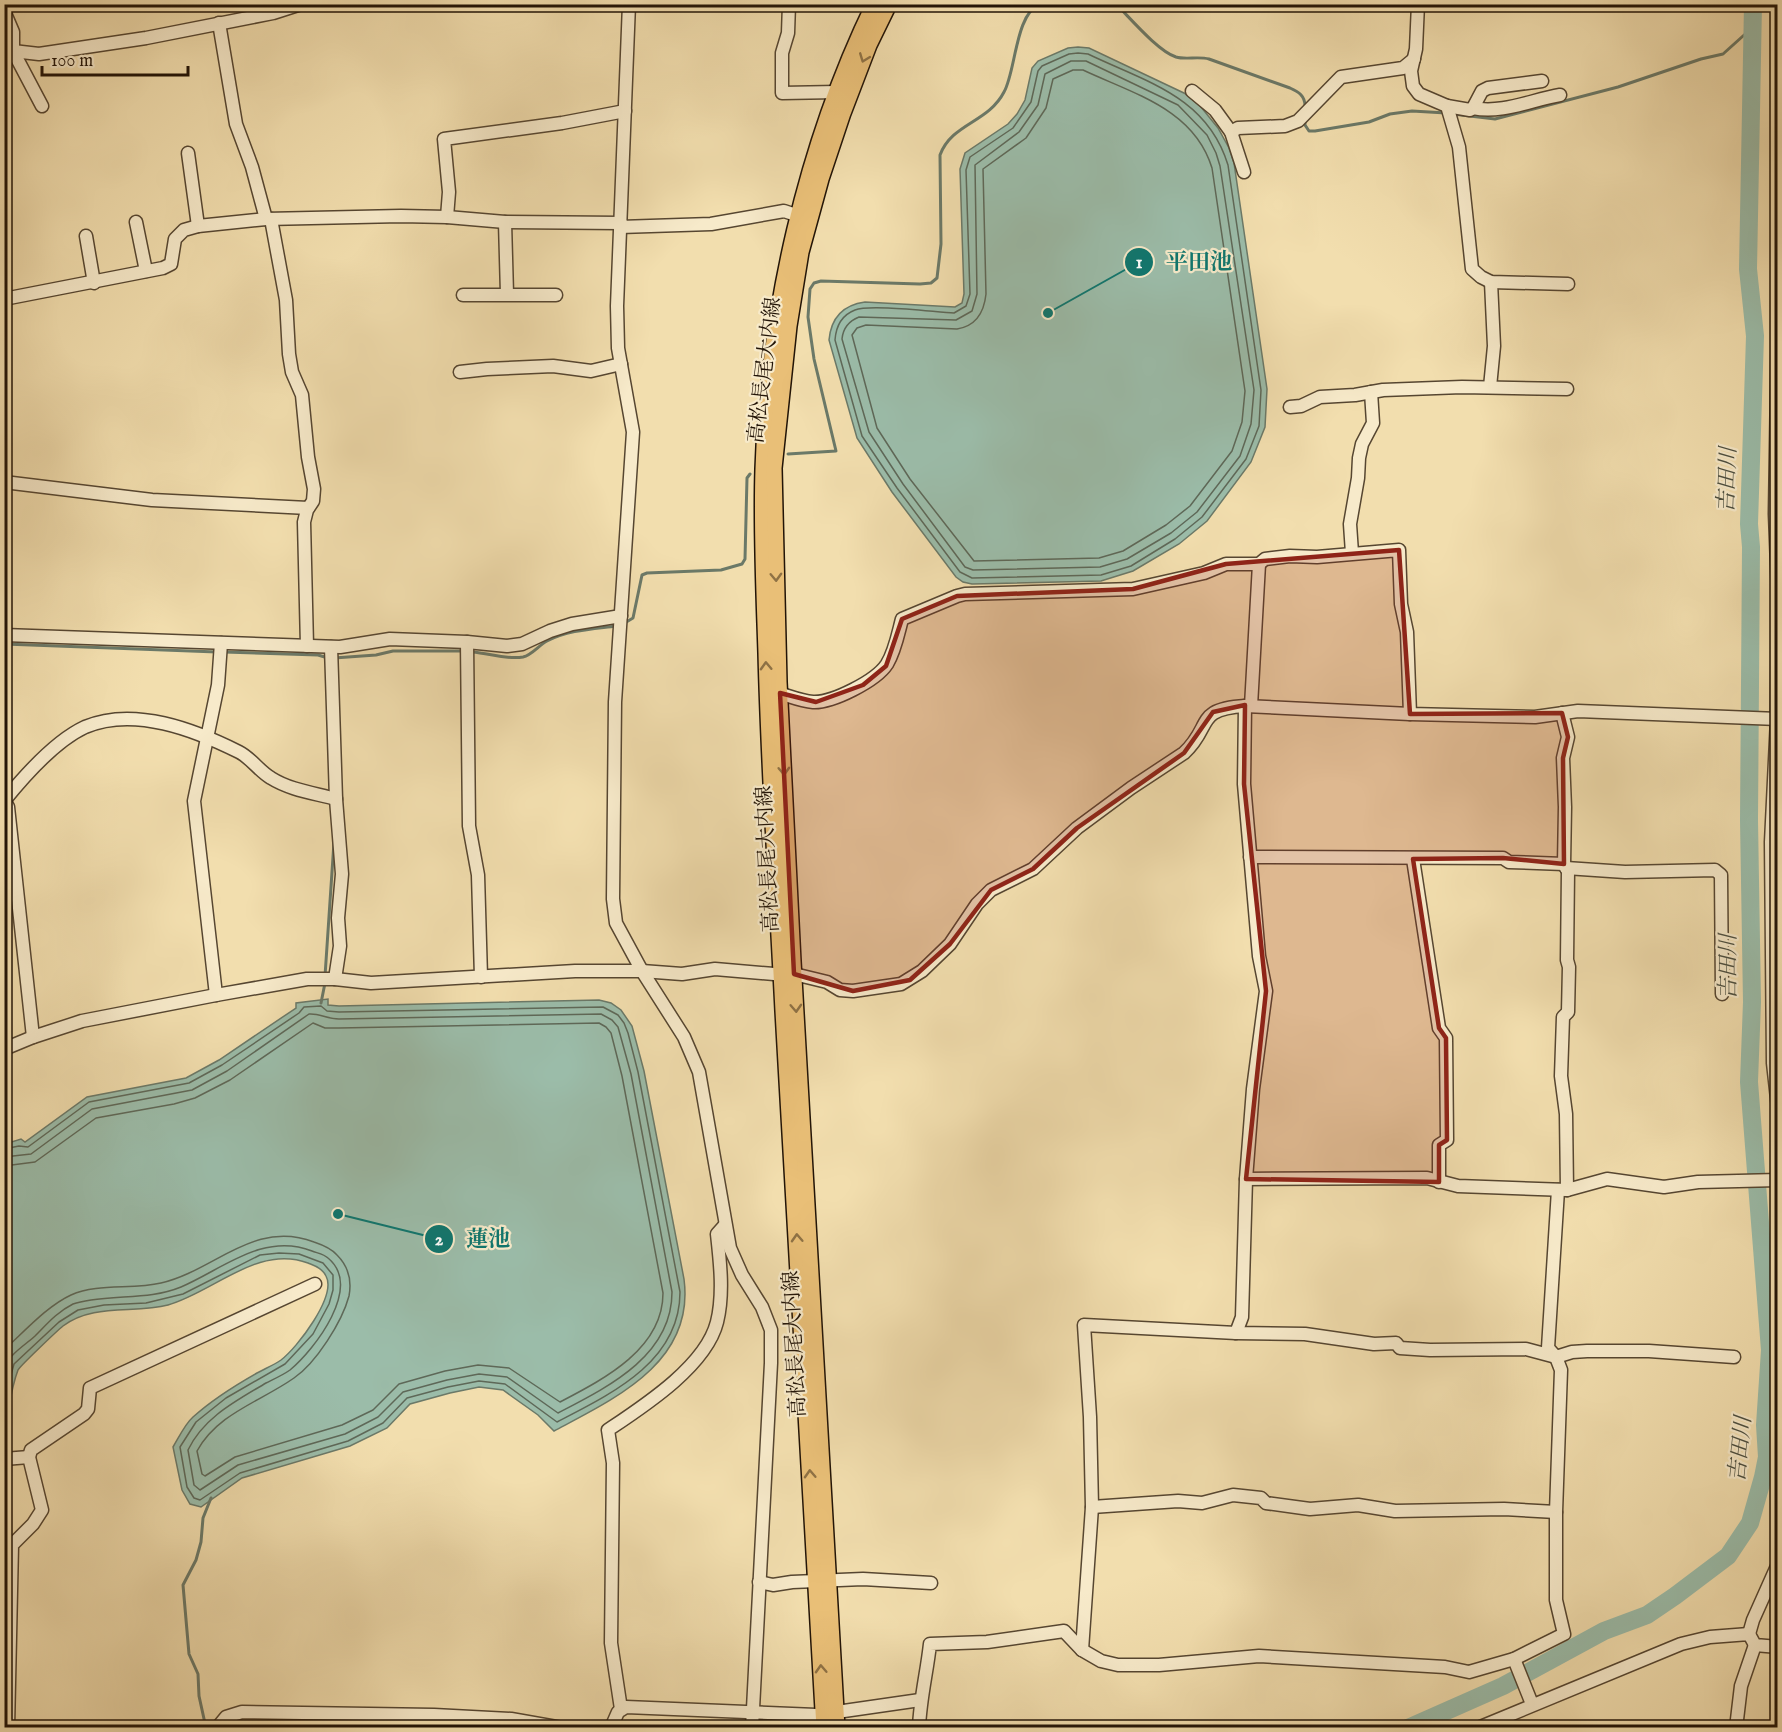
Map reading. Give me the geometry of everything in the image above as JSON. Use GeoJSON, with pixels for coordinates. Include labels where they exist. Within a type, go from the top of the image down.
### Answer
{"type":"FeatureCollection","features":[{"type":"Feature","properties":{"kind":"main road","name":"高松長尾大内線"},"geometry":{"type":"LineString","coordinates":[[788,974],[772,828],[762,530],[767,406],[777,325],[798,216],[837,92],[857,39],[874,4]]}},
{"type":"Feature","properties":{"kind":"main road","name":"高松長尾大内線"},"geometry":{"type":"LineString","coordinates":[[831,1720],[788,974],[775,692],[774,468],[789,326],[801,252],[820,179],[869,45],[889,4]]}},
{"type":"Feature","properties":{"kind":"street"},"geometry":{"type":"LineString","coordinates":[[9,52],[39,54],[146,38],[301,4]]}},
{"type":"Feature","properties":{"kind":"street"},"geometry":{"type":"LineString","coordinates":[[629,4],[617,306],[618,348],[633,432],[615,702],[613,899],[616,923],[642,971],[684,1037],[699,1072],[730,1248],[741,1275],[762,1307],[771,1330],[752,1728]]}},
{"type":"Feature","properties":{"kind":"street"},"geometry":{"type":"LineString","coordinates":[[789,4],[788,33],[782,53],[782,93],[837,92]]}},
{"type":"Feature","properties":{"kind":"street"},"geometry":{"type":"LineString","coordinates":[[1418,4],[1411,71],[1413,86],[1419,94],[1448,110],[1473,108],[1487,111],[1560,95]]}},
{"type":"Feature","properties":{"kind":"street"},"geometry":{"type":"LineString","coordinates":[[4,11],[13,32],[9,52],[42,106]]}},
{"type":"Feature","properties":{"kind":"street"},"geometry":{"type":"LineString","coordinates":[[219,23],[236,124],[268,219],[285,300],[290,363],[302,395],[314,489],[313,501],[308,508],[304,522],[307,646]]}},
{"type":"Feature","properties":{"kind":"street"},"geometry":{"type":"LineString","coordinates":[[1231,132],[1238,128],[1285,126],[1298,121],[1341,77],[1403,68],[1414,59]]}},
{"type":"Feature","properties":{"kind":"street"},"geometry":{"type":"LineString","coordinates":[[1473,108],[1482,91],[1488,88],[1542,78],[1543,98]]}},
{"type":"Feature","properties":{"kind":"street"},"geometry":{"type":"LineString","coordinates":[[1192,92],[1215,110],[1231,132],[1244,172]]}},
{"type":"Feature","properties":{"kind":"street"},"geometry":{"type":"LineString","coordinates":[[1448,110],[1459,147],[1472,269],[1480,277],[1491,282],[1568,284]]}},
{"type":"Feature","properties":{"kind":"street"},"geometry":{"type":"LineString","coordinates":[[447,217],[449,192],[444,139],[562,123],[626,111]]}},
{"type":"Feature","properties":{"kind":"street"},"geometry":{"type":"LineString","coordinates":[[188,153],[198,226]]}},
{"type":"Feature","properties":{"kind":"street"},"geometry":{"type":"LineString","coordinates":[[4,299],[147,271],[171,264],[175,239],[184,230],[198,226],[268,219],[447,217],[505,222],[621,225],[711,224],[784,211],[798,216]]}},
{"type":"Feature","properties":{"kind":"street"},"geometry":{"type":"LineString","coordinates":[[136,222],[147,271]]}},
{"type":"Feature","properties":{"kind":"street"},"geometry":{"type":"LineString","coordinates":[[505,222],[507,294]]}},
{"type":"Feature","properties":{"kind":"street"},"geometry":{"type":"LineString","coordinates":[[86,236],[94,282]]}},
{"type":"Feature","properties":{"kind":"street"},"geometry":{"type":"LineString","coordinates":[[1490,387],[1494,346],[1491,282]]}},
{"type":"Feature","properties":{"kind":"street"},"geometry":{"type":"LineString","coordinates":[[463,295],[556,295]]}},
{"type":"Feature","properties":{"kind":"street"},"geometry":{"type":"LineString","coordinates":[[1778,316],[1775,491],[1778,593]]}},
{"type":"Feature","properties":{"kind":"street"},"geometry":{"type":"LineString","coordinates":[[460,372],[553,366],[591,371],[621,364]]}},
{"type":"Feature","properties":{"kind":"street"},"geometry":{"type":"LineString","coordinates":[[1290,407],[1301,406],[1320,397],[1419,388],[1567,389]]}},
{"type":"Feature","properties":{"kind":"street"},"geometry":{"type":"LineString","coordinates":[[1352,553],[1350,524],[1359,458],[1362,444],[1373,423],[1371,392]]}},
{"type":"Feature","properties":{"kind":"street"},"geometry":{"type":"LineString","coordinates":[[4,482],[152,500],[308,508]]}},
{"type":"Feature","properties":{"kind":"street"},"geometry":{"type":"LineString","coordinates":[[775,692],[816,702],[863,685],[886,666],[902,619],[957,596],[1133,589],[1204,573],[1226,564],[1259,564],[1265,559],[1290,556],[1317,557],[1399,550],[1401,604],[1407,632],[1410,714]]}},
{"type":"Feature","properties":{"kind":"street"},"geometry":{"type":"LineString","coordinates":[[1236,1334],[1242,1317],[1246,1179],[1253,1089],[1266,991],[1258,956],[1244,784],[1259,564]]}},
{"type":"Feature","properties":{"kind":"street"},"geometry":{"type":"LineString","coordinates":[[1778,600],[1771,842],[1773,1063],[1778,1108]]}},
{"type":"Feature","properties":{"kind":"street"},"geometry":{"type":"LineString","coordinates":[[4,635],[331,647],[390,639],[507,646],[522,644],[572,624],[621,616]]}},
{"type":"Feature","properties":{"kind":"street"},"geometry":{"type":"LineString","coordinates":[[467,642],[469,825],[478,875],[481,977]]}},
{"type":"Feature","properties":{"kind":"street"},"geometry":{"type":"LineString","coordinates":[[216,995],[194,801],[218,685],[221,643]]}},
{"type":"Feature","properties":{"kind":"street"},"geometry":{"type":"LineString","coordinates":[[328,979],[340,946],[338,918],[342,874],[333,798],[331,647]]}},
{"type":"Feature","properties":{"kind":"street"},"geometry":{"type":"LineString","coordinates":[[4,1049],[82,1021],[307,979],[370,983],[575,971],[642,971],[682,974],[715,969],[788,974],[827,982],[840,990],[853,991],[901,984],[910,980],[931,963],[950,944],[977,904],[991,890],[1033,869],[1077,828],[1184,753],[1191,747],[1202,726],[1213,712],[1221,709],[1248,706],[1535,717],[1578,711],[1775,719]]}},
{"type":"Feature","properties":{"kind":"street"},"geometry":{"type":"LineString","coordinates":[[919,1728],[920,1700],[926,1681],[930,1644],[987,1642],[1064,1632],[1082,1650],[1101,1661],[1118,1665],[1159,1665],[1259,1656],[1445,1667],[1469,1672],[1514,1659],[1564,1634],[1556,1600],[1556,1512],[1561,1370],[1556,1357],[1548,1348],[1562,1190],[1566,1114],[1561,1076],[1563,1017],[1568,1012],[1569,989],[1568,871],[1565,866],[1566,807],[1563,758],[1568,737],[1562,713]]}},
{"type":"Feature","properties":{"kind":"street"},"geometry":{"type":"LineString","coordinates":[[33,1037],[8,807],[5,800],[25,776],[49,753],[86,727],[130,719],[151,721],[208,738],[242,753],[269,777],[287,786],[333,798]]}},
{"type":"Feature","properties":{"kind":"street"},"geometry":{"type":"LineString","coordinates":[[1250,857],[1413,859],[1457,856],[1503,858],[1509,862],[1625,872],[1715,870],[1721,875],[1722,994]]}},
{"type":"Feature","properties":{"kind":"street"},"geometry":{"type":"LineString","coordinates":[[1413,859],[1439,1028],[1446,1038],[1447,1140],[1439,1145],[1439,1182]]}},
{"type":"Feature","properties":{"kind":"street"},"geometry":{"type":"LineString","coordinates":[[1246,1179],[1427,1178],[1458,1186],[1562,1190],[1607,1179],[1664,1186],[1698,1182],[1778,1180]]}},
{"type":"Feature","properties":{"kind":"street"},"geometry":{"type":"LineString","coordinates":[[621,1709],[611,1643],[613,1463],[608,1430],[646,1405],[700,1357],[714,1333],[720,1304],[717,1234],[725,1225]]}},
{"type":"Feature","properties":{"kind":"street"},"geometry":{"type":"LineString","coordinates":[[8,1728],[7,1635],[12,1624],[12,1545],[33,1524],[42,1510],[28,1456],[31,1450],[84,1414],[88,1409],[90,1388],[315,1284]]}},
{"type":"Feature","properties":{"kind":"street"},"geometry":{"type":"LineString","coordinates":[[1082,1650],[1092,1507],[1090,1417],[1084,1325],[1236,1334],[1305,1334],[1374,1344],[1396,1343],[1400,1347],[1430,1350],[1526,1350],[1556,1357],[1572,1352],[1638,1351],[1734,1357]]}},
{"type":"Feature","properties":{"kind":"street"},"geometry":{"type":"LineString","coordinates":[[4,1460],[28,1456]]}},
{"type":"Feature","properties":{"kind":"street"},"geometry":{"type":"LineString","coordinates":[[1092,1507],[1178,1501],[1202,1503],[1233,1496],[1261,1498],[1266,1503],[1310,1509],[1358,1505],[1395,1511],[1503,1509],[1556,1512]]}},
{"type":"Feature","properties":{"kind":"street"},"geometry":{"type":"LineString","coordinates":[[1736,1728],[1741,1686],[1752,1640],[1778,1564]]}},
{"type":"Feature","properties":{"kind":"street"},"geometry":{"type":"LineString","coordinates":[[759,1582],[773,1585],[863,1579],[930,1583]]}},
{"type":"Feature","properties":{"kind":"street"},"geometry":{"type":"LineString","coordinates":[[1478,1728],[1682,1644],[1710,1637],[1752,1640],[1778,1647]]}},
{"type":"Feature","properties":{"kind":"street"},"geometry":{"type":"LineString","coordinates":[[1514,1659],[1533,1704]]}},
{"type":"Feature","properties":{"kind":"street"},"geometry":{"type":"LineString","coordinates":[[611,1727],[613,1719],[621,1709],[632,1707],[752,1713],[831,1720],[920,1700]]}},
{"type":"Feature","properties":{"kind":"street"},"geometry":{"type":"LineString","coordinates":[[218,1728],[226,1717],[232,1714],[254,1712],[434,1715],[520,1720],[562,1728]]}},
{"type":"Feature","properties":{"kind":"highlighted area"},"geometry":{"type":"Polygon","coordinates":[[[1399,550],[1410,714],[1562,713],[1568,737],[1563,758],[1564,864],[1503,858],[1413,859],[1439,1028],[1446,1038],[1447,1140],[1439,1145],[1439,1182],[1246,1179],[1266,991],[1244,784],[1245,705],[1213,712],[1184,753],[1077,828],[1033,869],[991,890],[950,944],[910,980],[853,991],[794,974],[780,693],[816,702],[863,685],[886,666],[902,619],[957,596],[1133,589],[1226,564],[1399,550]]]}},
{"type":"Feature","properties":{"kind":"water"},"geometry":{"type":"Polygon","coordinates":[[[1068,48],[1089,48],[1186,94],[1201,107],[1218,128],[1229,148],[1234,163],[1267,389],[1265,427],[1251,462],[1207,521],[1179,544],[1133,571],[1101,581],[972,584],[956,577],[892,492],[857,438],[829,340],[830,332],[835,319],[844,310],[865,302],[955,307],[962,303],[964,294],[960,169],[965,153],[1008,124],[1017,114],[1025,100],[1032,68],[1038,61],[1068,48]]]}},
{"type":"Feature","properties":{"kind":"water"},"geometry":{"type":"Polygon","coordinates":[[[328,999],[328,1005],[339,1006],[599,1000],[611,1003],[621,1010],[632,1026],[644,1071],[684,1279],[684,1308],[677,1333],[664,1355],[646,1374],[625,1390],[554,1431],[538,1415],[503,1390],[479,1387],[410,1404],[387,1428],[350,1446],[242,1478],[201,1507],[190,1504],[182,1490],[173,1447],[185,1427],[193,1417],[216,1399],[288,1354],[314,1321],[326,1296],[328,1285],[326,1276],[318,1268],[290,1259],[272,1260],[237,1272],[185,1299],[168,1305],[87,1314],[63,1326],[18,1370],[5,1428],[5,1144],[21,1139],[25,1142],[87,1097],[186,1078],[219,1060],[296,1008],[296,1003],[328,999]]]}},
{"type":"Feature","properties":{"kind":"waterway"},"geometry":{"type":"LineString","coordinates":[[788,454],[836,451],[814,359],[808,317],[810,289],[814,283],[821,281],[920,284],[931,283],[937,278],[941,244],[940,155],[953,136],[989,110],[1004,92],[1021,31],[1032,10],[1040,4]]}},
{"type":"Feature","properties":{"kind":"waterway"},"geometry":{"type":"LineString","coordinates":[[1116,4],[1145,34],[1169,54],[1180,58],[1209,59],[1290,88],[1301,95],[1305,106]]}},
{"type":"Feature","properties":{"kind":"waterway","name":"吉田川"},"geometry":{"type":"LineString","coordinates":[[1408,1728],[1503,1686],[1604,1631],[1647,1615],[1675,1596],[1728,1556],[1750,1523],[1763,1477],[1767,1457],[1765,1425],[1770,1350],[1749,1082],[1752,1002],[1749,820],[1751,547],[1749,524],[1755,336],[1748,269],[1753,4]]}},
{"type":"Feature","properties":{"kind":"waterway"},"geometry":{"type":"LineString","coordinates":[[1453,114],[1495,119],[1618,87],[1701,59],[1723,54],[1753,27]]}},
{"type":"Feature","properties":{"kind":"waterway"},"geometry":{"type":"LineString","coordinates":[[1305,119],[1305,125],[1309,131],[1315,131],[1369,122],[1390,114],[1412,111],[1446,113]]}},
{"type":"Feature","properties":{"kind":"waterway"},"geometry":{"type":"LineString","coordinates":[[623,624],[633,618],[642,575],[721,570],[742,564],[745,559],[747,478],[750,474]]}},
{"type":"Feature","properties":{"kind":"waterway"},"geometry":{"type":"LineString","coordinates":[[472,652],[510,658],[523,657],[547,641],[563,634],[616,626]]}},
{"type":"Feature","properties":{"kind":"waterway"},"geometry":{"type":"LineString","coordinates":[[4,644],[217,652]]}},
{"type":"Feature","properties":{"kind":"waterway"},"geometry":{"type":"LineString","coordinates":[[334,658],[376,655],[393,651],[465,651]]}},
{"type":"Feature","properties":{"kind":"waterway"},"geometry":{"type":"LineString","coordinates":[[224,652],[318,655],[328,658]]}},
{"type":"Feature","properties":{"kind":"waterway"},"geometry":{"type":"LineString","coordinates":[[325,976],[334,842]]}},
{"type":"Feature","properties":{"kind":"waterway"},"geometry":{"type":"LineString","coordinates":[[321,1003],[325,983]]}},
{"type":"Feature","properties":{"kind":"waterway"},"geometry":{"type":"LineString","coordinates":[[206,1728],[199,1696],[198,1674],[189,1654],[183,1585],[196,1560],[201,1542],[203,1518],[211,1498]]}},
{"type":"Feature","properties":{"kind":"place","name":"平田池"},"geometry":{"type":"Point","coordinates":[1048,313]}},
{"type":"Feature","properties":{"kind":"place","name":"蓮池"},"geometry":{"type":"Point","coordinates":[338,1214]}}]}
